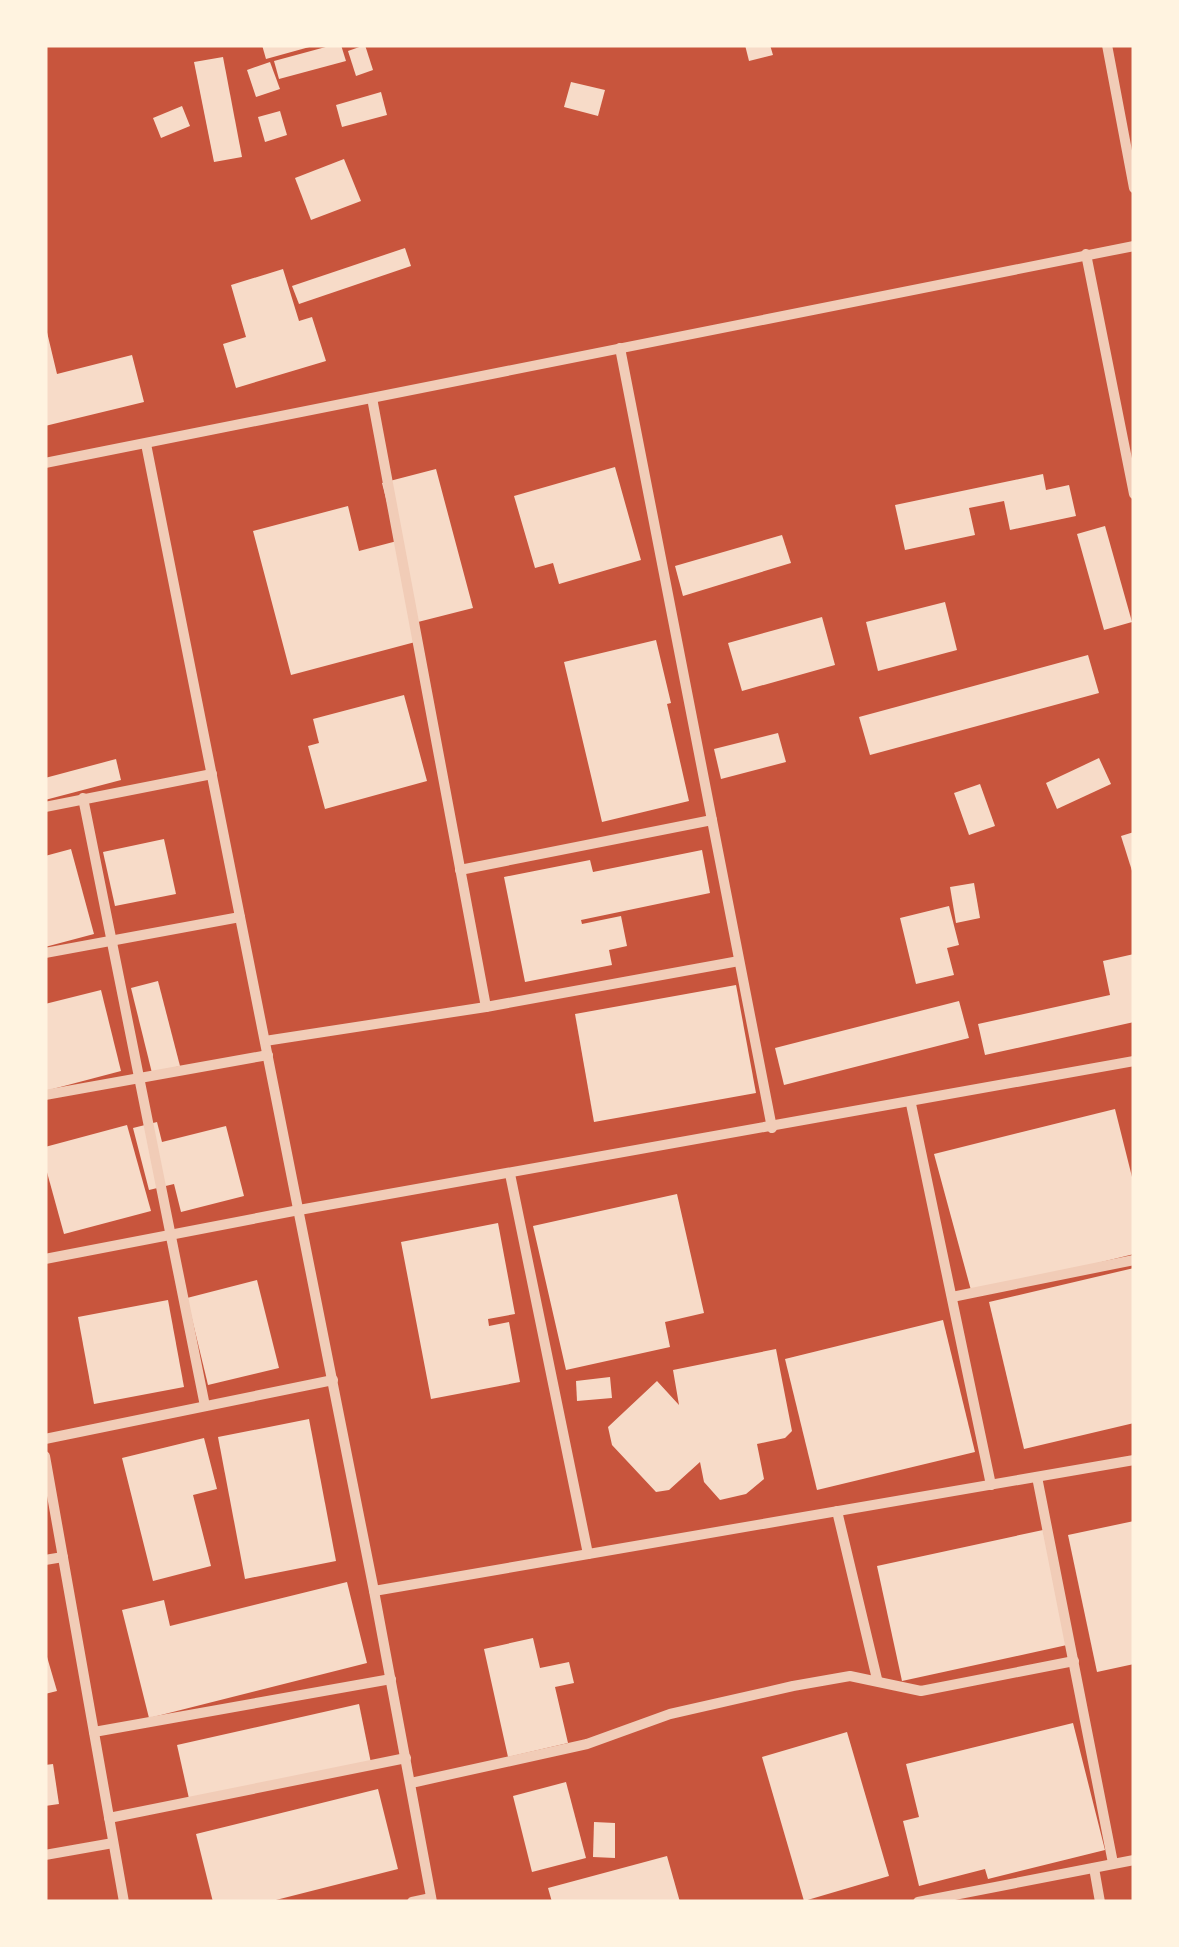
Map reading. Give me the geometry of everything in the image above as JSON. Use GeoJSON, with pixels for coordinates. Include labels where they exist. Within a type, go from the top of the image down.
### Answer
{"type":"FeatureCollection","features":[{"type":"Feature","properties":{"kind":"street"},"geometry":{"type":"LineString","coordinates":[[1108,45],[1134,188]]}},
{"type":"Feature","properties":{"kind":"street"},"geometry":{"type":"LineString","coordinates":[[45,463],[1134,246]]}},
{"type":"Feature","properties":{"kind":"street"},"geometry":{"type":"LineString","coordinates":[[1086,254],[1134,494]]}},
{"type":"Feature","properties":{"kind":"street"},"geometry":{"type":"LineString","coordinates":[[620,348],[772,1128]]}},
{"type":"Feature","properties":{"kind":"street"},"geometry":{"type":"LineString","coordinates":[[372,398],[486,1006]]}},
{"type":"Feature","properties":{"kind":"street"},"geometry":{"type":"LineString","coordinates":[[146,444],[411,1783],[432,1900],[412,1902]]}},
{"type":"Feature","properties":{"kind":"street"},"geometry":{"type":"LineString","coordinates":[[45,807],[212,774]]}},
{"type":"Feature","properties":{"kind":"street"},"geometry":{"type":"LineString","coordinates":[[83,798],[205,1406]]}},
{"type":"Feature","properties":{"kind":"street"},"geometry":{"type":"LineString","coordinates":[[460,870],[712,820]]}},
{"type":"Feature","properties":{"kind":"street"},"geometry":{"type":"LineString","coordinates":[[45,953],[240,918]]}},
{"type":"Feature","properties":{"kind":"street"},"geometry":{"type":"LineString","coordinates":[[265,1041],[740,961]]}},
{"type":"Feature","properties":{"kind":"street"},"geometry":{"type":"LineString","coordinates":[[45,1095],[268,1055]]}},
{"type":"Feature","properties":{"kind":"street"},"geometry":{"type":"LineString","coordinates":[[45,1259],[1134,1061]]}},
{"type":"Feature","properties":{"kind":"street"},"geometry":{"type":"LineString","coordinates":[[911,1104],[992,1485]]}},
{"type":"Feature","properties":{"kind":"street"},"geometry":{"type":"LineString","coordinates":[[510,1174],[588,1554]]}},
{"type":"Feature","properties":{"kind":"street"},"geometry":{"type":"LineString","coordinates":[[952,1296],[1134,1260]]}},
{"type":"Feature","properties":{"kind":"street"},"geometry":{"type":"LineString","coordinates":[[45,1439],[333,1380]]}},
{"type":"Feature","properties":{"kind":"street"},"geometry":{"type":"LineString","coordinates":[[45,1456],[124,1902]]}},
{"type":"Feature","properties":{"kind":"street"},"geometry":{"type":"LineString","coordinates":[[374,1591],[1134,1460]]}},
{"type":"Feature","properties":{"kind":"street"},"geometry":{"type":"LineString","coordinates":[[1037,1477],[1114,1864]]}},
{"type":"Feature","properties":{"kind":"street"},"geometry":{"type":"LineString","coordinates":[[837,1511],[877,1679]]}},
{"type":"Feature","properties":{"kind":"street"},"geometry":{"type":"LineString","coordinates":[[45,1560],[63,1557]]}},
{"type":"Feature","properties":{"kind":"street"},"geometry":{"type":"LineString","coordinates":[[411,1783],[587,1744],[670,1714],[793,1686],[850,1676],[921,1691],[1074,1661]]}},
{"type":"Feature","properties":{"kind":"street"},"geometry":{"type":"LineString","coordinates":[[94,1732],[391,1679]]}},
{"type":"Feature","properties":{"kind":"street"},"geometry":{"type":"LineString","coordinates":[[109,1818],[406,1758]]}},
{"type":"Feature","properties":{"kind":"street"},"geometry":{"type":"LineString","coordinates":[[45,1854],[113,1843]]}},
{"type":"Feature","properties":{"kind":"street"},"geometry":{"type":"LineString","coordinates":[[918,1902],[1134,1860]]}},
{"type":"Feature","properties":{"kind":"street"},"geometry":{"type":"LineString","coordinates":[[1094,1868],[1100,1902]]}},
{"type":"Feature","properties":{"kind":"building"},"geometry":{"type":"Polygon","coordinates":[[[262,45],[313,45],[313,46],[266,59],[262,45]]]}},
{"type":"Feature","properties":{"kind":"building"},"geometry":{"type":"Polygon","coordinates":[[[341,45],[346,61],[279,79],[274,61],[341,45]]]}},
{"type":"Feature","properties":{"kind":"building"},"geometry":{"type":"Polygon","coordinates":[[[365,45],[373,70],[356,76],[348,51],[365,45]]]}},
{"type":"Feature","properties":{"kind":"building"},"geometry":{"type":"Polygon","coordinates":[[[745,45],[770,45],[773,55],[749,61],[745,45]]]}},
{"type":"Feature","properties":{"kind":"building"},"geometry":{"type":"Polygon","coordinates":[[[223,57],[242,157],[214,162],[194,62],[223,57]]]}},
{"type":"Feature","properties":{"kind":"building"},"geometry":{"type":"Polygon","coordinates":[[[270,62],[280,89],[256,97],[247,70],[270,62]]]}},
{"type":"Feature","properties":{"kind":"building"},"geometry":{"type":"Polygon","coordinates":[[[571,82],[605,90],[598,116],[564,107],[571,82]]]}},
{"type":"Feature","properties":{"kind":"building"},"geometry":{"type":"Polygon","coordinates":[[[381,92],[387,115],[342,127],[336,105],[381,92]]]}},
{"type":"Feature","properties":{"kind":"building"},"geometry":{"type":"Polygon","coordinates":[[[182,106],[190,126],[161,138],[153,118],[182,106]]]}},
{"type":"Feature","properties":{"kind":"building"},"geometry":{"type":"Polygon","coordinates":[[[280,111],[287,135],[265,142],[258,117],[280,111]]]}},
{"type":"Feature","properties":{"kind":"building"},"geometry":{"type":"Polygon","coordinates":[[[344,159],[361,201],[311,220],[295,178],[344,159]]]}},
{"type":"Feature","properties":{"kind":"building"},"geometry":{"type":"Polygon","coordinates":[[[405,248],[411,266],[299,304],[292,286],[405,248]]]}},
{"type":"Feature","properties":{"kind":"building"},"geometry":{"type":"Polygon","coordinates":[[[283,269],[299,321],[312,317],[326,361],[236,388],[223,344],[246,337],[231,285],[283,269]]]}},
{"type":"Feature","properties":{"kind":"building"},"geometry":{"type":"Polygon","coordinates":[[[46,328],[57,374],[132,355],[144,402],[45,426],[46,328]]]}},
{"type":"Feature","properties":{"kind":"building"},"geometry":{"type":"Polygon","coordinates":[[[615,467],[641,560],[559,584],[553,563],[535,568],[514,496],[615,467]]]}},
{"type":"Feature","properties":{"kind":"building"},"geometry":{"type":"Polygon","coordinates":[[[436,469],[473,608],[414,623],[419,641],[291,675],[253,531],[348,506],[359,551],[397,541],[382,483],[436,469]]]}},
{"type":"Feature","properties":{"kind":"building"},"geometry":{"type":"Polygon","coordinates":[[[1043,474],[1046,490],[1069,485],[1076,516],[1010,530],[1004,501],[969,508],[975,535],[905,550],[895,505],[1043,474]]]}},
{"type":"Feature","properties":{"kind":"building"},"geometry":{"type":"Polygon","coordinates":[[[1105,526],[1132,622],[1104,630],[1077,534],[1105,526]]]}},
{"type":"Feature","properties":{"kind":"building"},"geometry":{"type":"Polygon","coordinates":[[[782,535],[791,563],[683,596],[675,566],[782,535]]]}},
{"type":"Feature","properties":{"kind":"building"},"geometry":{"type":"Polygon","coordinates":[[[945,602],[957,650],[878,671],[866,622],[945,602]]]}},
{"type":"Feature","properties":{"kind":"building"},"geometry":{"type":"Polygon","coordinates":[[[822,617],[835,665],[742,691],[728,643],[822,617]]]}},
{"type":"Feature","properties":{"kind":"building"},"geometry":{"type":"Polygon","coordinates":[[[656,640],[689,801],[602,822],[564,662],[656,640]]]}},
{"type":"Feature","properties":{"kind":"building"},"geometry":{"type":"Polygon","coordinates":[[[1088,655],[1099,693],[870,755],[859,717],[1088,655]]]}},
{"type":"Feature","properties":{"kind":"building"},"geometry":{"type":"Polygon","coordinates":[[[404,695],[427,781],[325,809],[308,746],[319,743],[313,719],[404,695]]]}},
{"type":"Feature","properties":{"kind":"building"},"geometry":{"type":"Polygon","coordinates":[[[778,733],[786,762],[721,779],[714,749],[778,733]]]}},
{"type":"Feature","properties":{"kind":"building"},"geometry":{"type":"Polygon","coordinates":[[[1099,758],[1111,784],[1057,809],[1046,783],[1099,758]]]}},
{"type":"Feature","properties":{"kind":"building"},"geometry":{"type":"Polygon","coordinates":[[[116,759],[121,780],[45,800],[45,778],[116,759]]]}},
{"type":"Feature","properties":{"kind":"building"},"geometry":{"type":"Polygon","coordinates":[[[980,784],[995,826],[969,835],[954,793],[980,784]]]}},
{"type":"Feature","properties":{"kind":"building"},"geometry":{"type":"Polygon","coordinates":[[[1134,832],[1134,874],[1133,874],[1121,836],[1134,832]]]}},
{"type":"Feature","properties":{"kind":"building"},"geometry":{"type":"Polygon","coordinates":[[[164,839],[176,894],[115,906],[103,852],[164,839]]]}},
{"type":"Feature","properties":{"kind":"building"},"geometry":{"type":"Polygon","coordinates":[[[71,849],[94,934],[45,947],[45,856],[71,849]]]}},
{"type":"Feature","properties":{"kind":"building"},"geometry":{"type":"Polygon","coordinates":[[[702,850],[710,893],[581,920],[582,924],[621,916],[627,946],[609,950],[612,965],[525,982],[504,877],[590,860],[593,872],[702,850]]]}},
{"type":"Feature","properties":{"kind":"building"},"geometry":{"type":"Polygon","coordinates":[[[974,883],[980,918],[956,923],[950,887],[974,883]]]}},
{"type":"Feature","properties":{"kind":"building"},"geometry":{"type":"Polygon","coordinates":[[[949,906],[959,945],[947,948],[954,975],[916,984],[900,918],[949,906]]]}},
{"type":"Feature","properties":{"kind":"building"},"geometry":{"type":"Polygon","coordinates":[[[1134,954],[1134,1022],[985,1055],[978,1024],[1110,995],[1103,961],[1134,954]]]}},
{"type":"Feature","properties":{"kind":"building"},"geometry":{"type":"Polygon","coordinates":[[[158,981],[180,1066],[152,1073],[131,988],[158,981]]]}},
{"type":"Feature","properties":{"kind":"building"},"geometry":{"type":"Polygon","coordinates":[[[736,985],[756,1093],[594,1122],[575,1014],[736,985]]]}},
{"type":"Feature","properties":{"kind":"building"},"geometry":{"type":"Polygon","coordinates":[[[101,990],[121,1071],[45,1091],[45,1004],[101,990]]]}},
{"type":"Feature","properties":{"kind":"building"},"geometry":{"type":"Polygon","coordinates":[[[959,1001],[969,1038],[784,1085],[775,1048],[959,1001]]]}},
{"type":"Feature","properties":{"kind":"building"},"geometry":{"type":"Polygon","coordinates":[[[1115,1109],[1134,1185],[1134,1254],[972,1294],[934,1154],[1115,1109]]]}},
{"type":"Feature","properties":{"kind":"building"},"geometry":{"type":"Polygon","coordinates":[[[157,1122],[162,1142],[226,1126],[244,1196],[181,1212],[174,1184],[149,1190],[133,1128],[157,1122]]]}},
{"type":"Feature","properties":{"kind":"building"},"geometry":{"type":"Polygon","coordinates":[[[127,1125],[151,1211],[64,1234],[45,1165],[45,1147],[127,1125]]]}},
{"type":"Feature","properties":{"kind":"building"},"geometry":{"type":"Polygon","coordinates":[[[677,1194],[704,1313],[665,1322],[670,1347],[566,1370],[533,1226],[677,1194]]]}},
{"type":"Feature","properties":{"kind":"building"},"geometry":{"type":"Polygon","coordinates":[[[498,1223],[515,1314],[488,1319],[489,1326],[509,1322],[520,1382],[431,1399],[401,1242],[498,1223]]]}},
{"type":"Feature","properties":{"kind":"building"},"geometry":{"type":"Polygon","coordinates":[[[1134,1268],[1134,1423],[1024,1449],[989,1302],[1134,1268]]]}},
{"type":"Feature","properties":{"kind":"building"},"geometry":{"type":"Polygon","coordinates":[[[257,1280],[279,1368],[208,1385],[187,1298],[257,1280]]]}},
{"type":"Feature","properties":{"kind":"building"},"geometry":{"type":"Polygon","coordinates":[[[168,1300],[184,1387],[94,1404],[78,1317],[168,1300]]]}},
{"type":"Feature","properties":{"kind":"building"},"geometry":{"type":"Polygon","coordinates":[[[943,1320],[975,1452],[817,1490],[785,1359],[943,1320]]]}},
{"type":"Feature","properties":{"kind":"building"},"geometry":{"type":"Polygon","coordinates":[[[776,1349],[792,1431],[785,1438],[757,1444],[764,1479],[746,1494],[720,1500],[704,1482],[700,1462],[669,1490],[656,1492],[612,1445],[608,1427],[657,1381],[679,1405],[673,1370],[776,1349]]]}},
{"type":"Feature","properties":{"kind":"building"},"geometry":{"type":"Polygon","coordinates":[[[610,1377],[612,1398],[577,1401],[576,1381],[610,1377]]]}},
{"type":"Feature","properties":{"kind":"building"},"geometry":{"type":"Polygon","coordinates":[[[309,1419],[336,1561],[245,1579],[218,1437],[309,1419]]]}},
{"type":"Feature","properties":{"kind":"building"},"geometry":{"type":"Polygon","coordinates":[[[204,1438],[217,1489],[193,1495],[211,1566],[153,1581],[122,1458],[204,1438]]]}},
{"type":"Feature","properties":{"kind":"building"},"geometry":{"type":"Polygon","coordinates":[[[1134,1521],[1134,1664],[1097,1672],[1068,1535],[1134,1521]]]}},
{"type":"Feature","properties":{"kind":"building"},"geometry":{"type":"Polygon","coordinates":[[[1043,1530],[1067,1645],[902,1681],[877,1566],[1043,1530]]]}},
{"type":"Feature","properties":{"kind":"building"},"geometry":{"type":"Polygon","coordinates":[[[347,1582],[367,1663],[149,1718],[122,1610],[164,1600],[170,1626],[347,1582]]]}},
{"type":"Feature","properties":{"kind":"building"},"geometry":{"type":"Polygon","coordinates":[[[533,1638],[540,1668],[569,1662],[574,1683],[555,1687],[568,1743],[508,1757],[484,1649],[533,1638]]]}},
{"type":"Feature","properties":{"kind":"building"},"geometry":{"type":"Polygon","coordinates":[[[45,1650],[57,1691],[45,1694],[45,1650]]]}},
{"type":"Feature","properties":{"kind":"building"},"geometry":{"type":"Polygon","coordinates":[[[359,1704],[371,1763],[190,1803],[177,1745],[359,1704]]]}},
{"type":"Feature","properties":{"kind":"building"},"geometry":{"type":"Polygon","coordinates":[[[1073,1723],[1105,1850],[988,1879],[985,1869],[919,1886],[903,1821],[919,1817],[906,1764],[1073,1723]]]}},
{"type":"Feature","properties":{"kind":"building"},"geometry":{"type":"Polygon","coordinates":[[[847,1732],[889,1876],[804,1901],[762,1757],[847,1732]]]}},
{"type":"Feature","properties":{"kind":"building"},"geometry":{"type":"Polygon","coordinates":[[[53,1764],[59,1804],[45,1806],[45,1765],[53,1764]]]}},
{"type":"Feature","properties":{"kind":"building"},"geometry":{"type":"Polygon","coordinates":[[[566,1782],[586,1858],[532,1872],[513,1796],[566,1782]]]}},
{"type":"Feature","properties":{"kind":"building"},"geometry":{"type":"Polygon","coordinates":[[[378,1789],[398,1869],[268,1902],[213,1902],[196,1834],[378,1789]]]}},
{"type":"Feature","properties":{"kind":"building"},"geometry":{"type":"Polygon","coordinates":[[[594,1822],[615,1823],[615,1858],[593,1857],[594,1822]]]}},
{"type":"Feature","properties":{"kind":"building"},"geometry":{"type":"Polygon","coordinates":[[[667,1856],[680,1902],[552,1902],[548,1888],[667,1856]]]}}]}
